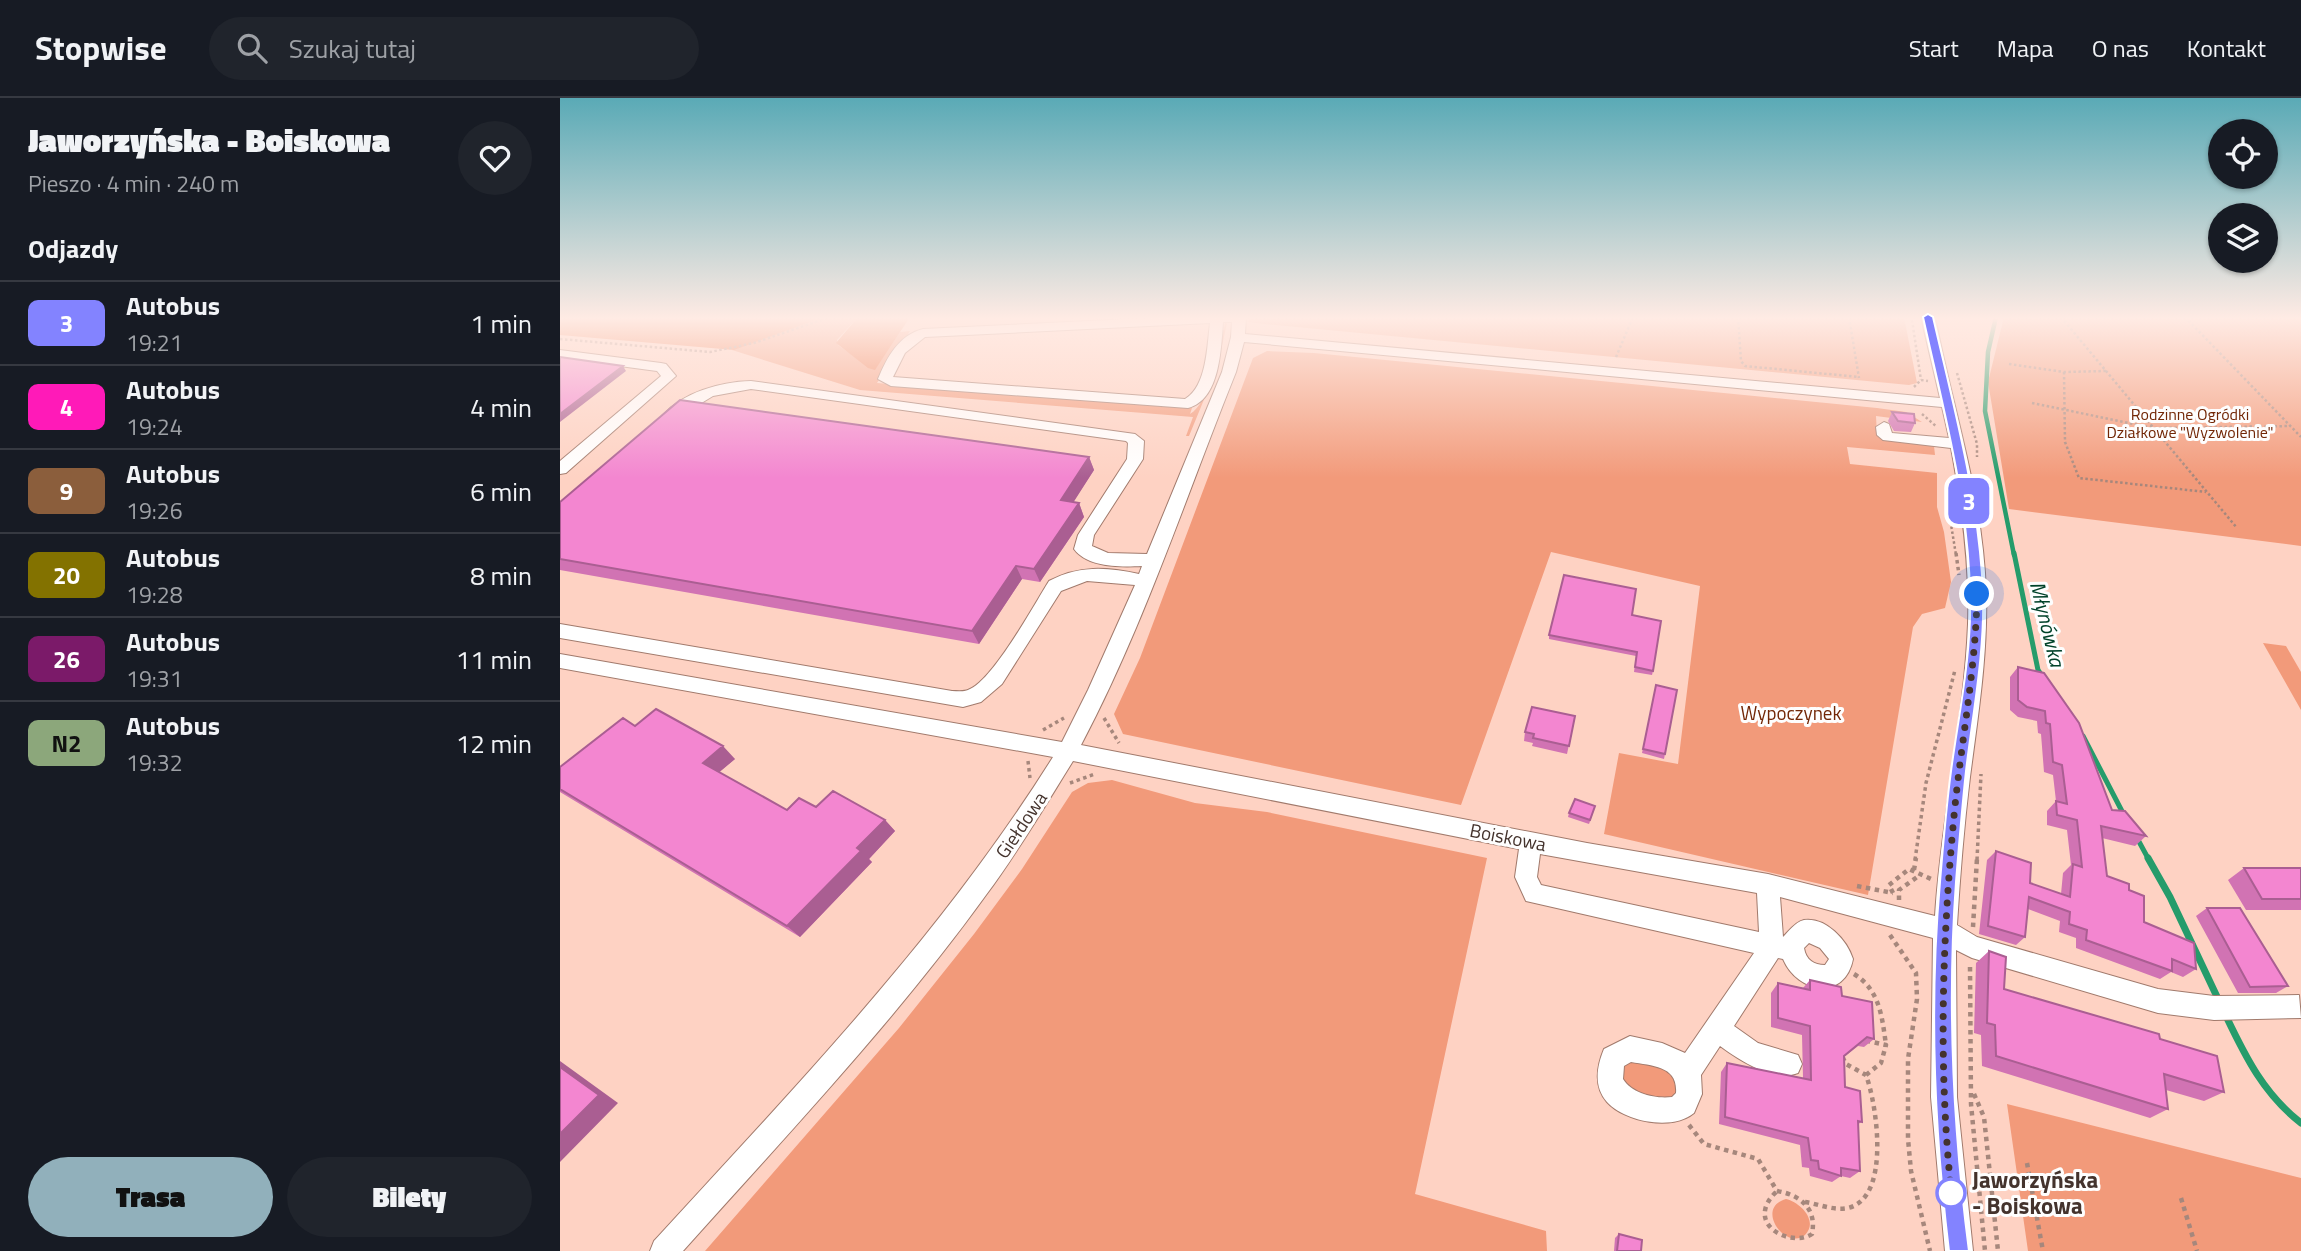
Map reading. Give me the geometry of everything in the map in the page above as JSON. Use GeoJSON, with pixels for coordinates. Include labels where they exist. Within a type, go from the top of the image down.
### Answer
{"type":"FeatureCollection","features":[{"type":"Feature","properties":{"kind":"street"},"geometry":{"type":"LineString","coordinates":[[560,469],[669,376],[664,371]]}},
{"type":"Feature","properties":{"kind":"street"},"geometry":{"type":"LineString","coordinates":[[890,371],[885,379],[891,382],[1188,404],[1197,400],[1209,371]]}},
{"type":"Feature","properties":{"kind":"street","name":"Giełdowa"},"geometry":{"type":"LineString","coordinates":[[664,1251],[866,1025],[958,914],[1014,837],[1067,751],[1112,660],[1229,371]]}},
{"type":"Feature","properties":{"kind":"street"},"geometry":{"type":"LineString","coordinates":[[1698,371],[1860,384],[1948,403]]}},
{"type":"Feature","properties":{"kind":"street"},"geometry":{"type":"LineString","coordinates":[[1941,371],[1948,403],[1949,443],[1975,547],[1976,638],[1956,795],[1945,932],[1943,1061],[1947,1157],[1959,1251]]}},
{"type":"Feature","properties":{"kind":"street"},"geometry":{"type":"LineString","coordinates":[[560,631],[952,699],[972,698],[988,687],[1000,673],[1055,586],[1069,576],[1083,549],[1086,535],[1135,459],[1136,441],[1130,437],[751,385],[723,389],[688,401],[658,426]]}},
{"type":"Feature","properties":{"kind":"street"},"geometry":{"type":"LineString","coordinates":[[1884,427],[1888,437],[1949,443]]}},
{"type":"Feature","properties":{"kind":"street"},"geometry":{"type":"LineString","coordinates":[[1083,549],[1093,556],[1107,559],[1153,560]]}},
{"type":"Feature","properties":{"kind":"street"},"geometry":{"type":"LineString","coordinates":[[1069,576],[1102,574],[1145,581]]}},
{"type":"Feature","properties":{"kind":"street","name":"Boiskowa"},"geometry":{"type":"LineString","coordinates":[[560,661],[1067,751],[1768,884],[1870,908],[1945,932],[1972,947],[2158,1002],[2225,1008],[2299,1007]]}},
{"type":"Feature","properties":{"kind":"street"},"geometry":{"type":"LineString","coordinates":[[1532,841],[1525,882],[1534,894],[1782,948]]}},
{"type":"Feature","properties":{"kind":"street"},"geometry":{"type":"LineString","coordinates":[[1768,884],[1782,948],[1804,971],[1818,977],[1831,975],[1839,967]]}},
{"type":"Feature","properties":{"kind":"street"},"geometry":{"type":"LineString","coordinates":[[1687,1073],[1717,1029],[1782,948]]}},
{"type":"Feature","properties":{"kind":"street"},"geometry":{"type":"LineString","coordinates":[[1717,1029],[1752,1054],[1789,1064]]}},
{"type":"Feature","properties":{"kind":"street"},"geometry":{"type":"LineString","coordinates":[[1630,1049],[1666,1056],[1678,1062],[1687,1073],[1691,1087],[1688,1100],[1679,1109],[1666,1112],[1625,1102],[1612,1087],[1608,1072],[1613,1058],[1630,1049]]}},
{"type":"Feature","properties":{"kind":"path"},"geometry":{"type":"LineString","coordinates":[[1776,371],[1860,384],[1858,371]]}},
{"type":"Feature","properties":{"kind":"path"},"geometry":{"type":"LineString","coordinates":[[1919,371],[1921,380]]}},
{"type":"Feature","properties":{"kind":"path"},"geometry":{"type":"LineString","coordinates":[[2057,371],[2106,371],[2237,528]]}},
{"type":"Feature","properties":{"kind":"path"},"geometry":{"type":"LineString","coordinates":[[2237,371],[2301,436]]}},
{"type":"Feature","properties":{"kind":"path"},"geometry":{"type":"LineString","coordinates":[[2064,372],[2065,442],[2079,478],[2208,492]]}},
{"type":"Feature","properties":{"kind":"path"},"geometry":{"type":"LineString","coordinates":[[2032,403],[2152,428],[2291,426]]}},
{"type":"Feature","properties":{"kind":"path"},"geometry":{"type":"LineString","coordinates":[[1916,409],[1936,425],[1949,443]]}},
{"type":"Feature","properties":{"kind":"path"},"geometry":{"type":"LineString","coordinates":[[1950,495],[1948,506],[1960,582]]}},
{"type":"Feature","properties":{"kind":"path"},"geometry":{"type":"LineString","coordinates":[[1867,887],[1893,892],[1889,885],[1909,869],[1914,870],[1926,783],[1956,658]]}},
{"type":"Feature","properties":{"kind":"path"},"geometry":{"type":"LineString","coordinates":[[1883,932],[1890,935],[1916,973],[1917,999],[1908,1059],[1908,1139],[1911,1171],[1930,1251]]}},
{"type":"Feature","properties":{"kind":"path"},"geometry":{"type":"LineString","coordinates":[[1839,967],[1864,979],[1875,994],[1882,1012],[1886,1045],[1884,1060],[1876,1071],[1867,1075]]}},
{"type":"Feature","properties":{"kind":"path"},"geometry":{"type":"LineString","coordinates":[[1864,1040],[1886,1045]]}},
{"type":"Feature","properties":{"kind":"path"},"geometry":{"type":"LineString","coordinates":[[1805,1202],[1848,1208],[1862,1202],[1871,1194],[1876,1178],[1867,1075],[1846,1065],[1842,1054]]}},
{"type":"Feature","properties":{"kind":"path"},"geometry":{"type":"LineString","coordinates":[[1985,1251],[1971,1104],[1973,1092],[1984,1117],[1998,1251]]}},
{"type":"Feature","properties":{"kind":"path"},"geometry":{"type":"LineString","coordinates":[[1679,1109],[1704,1144],[1758,1159],[1777,1191]]}},
{"type":"Feature","properties":{"kind":"path"},"geometry":{"type":"LineString","coordinates":[[2027,1163],[2043,1251]]}},
{"type":"Feature","properties":{"kind":"path"},"geometry":{"type":"LineString","coordinates":[[1780,1242],[1765,1225],[1763,1210],[1767,1198],[1777,1191],[1790,1192],[1805,1202],[1812,1213],[1814,1227],[1811,1240],[1800,1247]]}},
{"type":"Feature","properties":{"kind":"path"},"geometry":{"type":"LineString","coordinates":[[2181,1198],[2197,1251]]}},
{"type":"Feature","properties":{"kind":"green space"},"geometry":{"type":"Polygon","coordinates":[[[799,371],[885,371],[877,383],[1192,408],[1190,414],[1203,399],[1213,371],[1216,371],[1189,436],[1186,436],[1193,417],[860,390],[799,371]]]}},
{"type":"Feature","properties":{"kind":"green space","name":"Wypoczynek"},"geometry":{"type":"Polygon","coordinates":[[[1248,371],[1496,371],[1877,408],[1906,412],[1922,422],[1876,416],[1877,436],[1934,446],[1935,455],[1847,447],[1850,464],[1937,473],[1937,507],[1944,532],[1951,582],[1945,608],[1922,614],[1913,627],[1868,895],[1604,834],[1619,753],[1678,764],[1700,586],[1551,552],[1461,805],[1123,734],[1114,714],[1140,658],[1248,371]]]}},
{"type":"Feature","properties":{"kind":"green space"},"geometry":{"type":"Polygon","coordinates":[[[1759,371],[1915,371],[1917,383],[1909,385],[1759,371]]]}},
{"type":"Feature","properties":{"kind":"green space","name":"Rodzinne Ogródki Działkowe \"Wyzwolenie\""},"geometry":{"type":"Polygon","coordinates":[[[1991,371],[2301,371],[2301,546],[2009,509],[1988,382],[1991,371]]]}},
{"type":"Feature","properties":{"kind":"green space"},"geometry":{"type":"Polygon","coordinates":[[[2263,643],[2286,646],[2301,672],[2301,710],[2263,643]]]}},
{"type":"Feature","properties":{"kind":"green space"},"geometry":{"type":"Polygon","coordinates":[[[1112,780],[1195,803],[1267,812],[1487,858],[1415,1194],[1546,1231],[1547,1251],[705,1251],[899,1028],[1022,869],[1072,792],[1088,783],[1112,780]]]}},
{"type":"Feature","properties":{"kind":"green space"},"geometry":{"type":"Polygon","coordinates":[[[1628,1058],[1674,1070],[1680,1092],[1664,1104],[1624,1090],[1622,1062],[1628,1058]]]}},
{"type":"Feature","properties":{"kind":"green space"},"geometry":{"type":"Polygon","coordinates":[[[2007,1104],[2301,1178],[2301,1251],[2028,1251],[2007,1104]]]}},
{"type":"Feature","properties":{"kind":"green space"},"geometry":{"type":"Polygon","coordinates":[[[1786,1199],[1802,1208],[1809,1218],[1809,1230],[1805,1235],[1790,1237],[1776,1226],[1773,1211],[1777,1204],[1786,1199]]]}},
{"type":"Feature","properties":{"kind":"building"},"geometry":{"type":"Polygon","coordinates":[[[560,371],[617,371],[560,414],[560,371]]]}},
{"type":"Feature","properties":{"kind":"building"},"geometry":{"type":"Polygon","coordinates":[[[680,400],[1089,457],[1061,500],[1079,503],[1034,569],[1016,566],[972,631],[560,559],[560,502],[680,400]]]}},
{"type":"Feature","properties":{"kind":"building"},"geometry":{"type":"Polygon","coordinates":[[[1892,412],[1914,414],[1915,423],[1898,421],[1892,412]]]}},
{"type":"Feature","properties":{"kind":"building"},"geometry":{"type":"Polygon","coordinates":[[[1564,575],[1636,589],[1632,615],[1661,621],[1653,671],[1635,667],[1637,652],[1549,635],[1564,575]]]}},
{"type":"Feature","properties":{"kind":"building"},"geometry":{"type":"Polygon","coordinates":[[[2018,667],[2044,673],[2079,723],[2112,810],[2125,811],[2146,836],[2101,826],[2107,876],[2129,884],[2129,890],[2144,896],[2144,922],[2194,943],[2196,969],[2172,959],[2172,971],[2086,940],[2087,930],[2069,924],[2070,912],[2029,897],[2025,937],[1988,926],[1996,851],[2031,863],[2030,883],[2070,897],[2073,864],[2082,867],[2077,820],[2057,815],[2056,801],[2067,804],[2062,765],[2053,762],[2050,724],[2046,723],[2045,711],[2027,707],[2018,700],[2018,667]]]}},
{"type":"Feature","properties":{"kind":"building"},"geometry":{"type":"Polygon","coordinates":[[[1656,685],[1677,690],[1665,754],[1643,749],[1656,685]]]}},
{"type":"Feature","properties":{"kind":"building"},"geometry":{"type":"Polygon","coordinates":[[[1532,707],[1575,716],[1569,746],[1533,738],[1534,734],[1525,732],[1532,707]]]}},
{"type":"Feature","properties":{"kind":"building"},"geometry":{"type":"Polygon","coordinates":[[[656,709],[723,746],[703,763],[787,810],[799,798],[816,807],[833,791],[885,820],[857,848],[861,851],[787,926],[560,789],[560,767],[623,718],[635,726],[656,709]]]}},
{"type":"Feature","properties":{"kind":"building"},"geometry":{"type":"Polygon","coordinates":[[[1575,799],[1595,806],[1590,820],[1569,813],[1575,799]]]}},
{"type":"Feature","properties":{"kind":"building"},"geometry":{"type":"Polygon","coordinates":[[[2244,868],[2301,868],[2301,899],[2262,899],[2244,868]]]}},
{"type":"Feature","properties":{"kind":"building"},"geometry":{"type":"Polygon","coordinates":[[[2207,908],[2240,908],[2288,986],[2250,987],[2207,908]]]}},
{"type":"Feature","properties":{"kind":"building"},"geometry":{"type":"Polygon","coordinates":[[[1989,951],[2006,957],[2004,989],[2159,1034],[2160,1039],[2217,1056],[2224,1092],[2164,1074],[2168,1109],[1996,1056],[1995,1025],[1987,1023],[1989,951]]]}},
{"type":"Feature","properties":{"kind":"building"},"geometry":{"type":"Polygon","coordinates":[[[1810,980],[1841,987],[1842,996],[1872,1002],[1874,1039],[1867,1037],[1844,1056],[1845,1087],[1860,1091],[1862,1122],[1858,1121],[1860,1171],[1841,1168],[1841,1176],[1819,1169],[1818,1161],[1811,1160],[1808,1138],[1725,1117],[1727,1063],[1811,1080],[1810,1026],[1778,1018],[1778,983],[1810,990],[1810,980]]]}},
{"type":"Feature","properties":{"kind":"building"},"geometry":{"type":"Polygon","coordinates":[[[560,1067],[599,1095],[560,1134],[560,1067]]]}},
{"type":"Feature","properties":{"kind":"building"},"geometry":{"type":"Polygon","coordinates":[[[1619,1234],[1642,1240],[1641,1251],[1617,1251],[1619,1234]]]}},
{"type":"Feature","properties":{"kind":"waterway","name":"Młynówka"},"geometry":{"type":"LineString","coordinates":[[1987,371],[1985,411],[2014,555]]}},
{"type":"Feature","properties":{"kind":"waterway","name":"Młynówka"},"geometry":{"type":"LineString","coordinates":[[2014,553],[2038,670],[2042,676]]}},
{"type":"Feature","properties":{"kind":"waterway","name":"Młynówka"},"geometry":{"type":"LineString","coordinates":[[2083,736],[2125,817]]}},
{"type":"Feature","properties":{"kind":"waterway","name":"Młynówka"},"geometry":{"type":"LineString","coordinates":[[2137,838],[2149,860]]}},
{"type":"Feature","properties":{"kind":"waterway","name":"Młynówka"},"geometry":{"type":"LineString","coordinates":[[2148,858],[2170,897],[2219,1001]]}},
{"type":"Feature","properties":{"kind":"waterway","name":"Młynówka"},"geometry":{"type":"LineString","coordinates":[[2226,1016],[2266,1087],[2301,1123]]}},
{"type":"Feature","properties":{"kind":"bus line","name":"3"},"geometry":{"type":"LineString","coordinates":[[1941,371],[1968,499],[1975,547],[1977,594],[1971,692],[1959,771],[1948,885],[1943,988],[1947,1157],[1959,1251]]}},
{"type":"Feature","properties":{"kind":"place","name":"Jaworzyńska - Boiskowa"},"geometry":{"type":"Point","coordinates":[1951,1193]}},
{"type":"Feature","properties":{"kind":"route"},"geometry":{"type":"LineString","coordinates":[[1951,1193],[1952,1199],[1947,1157],[1943,1061],[1945,932],[1959,771],[1971,692],[1977,594]]}}]}
